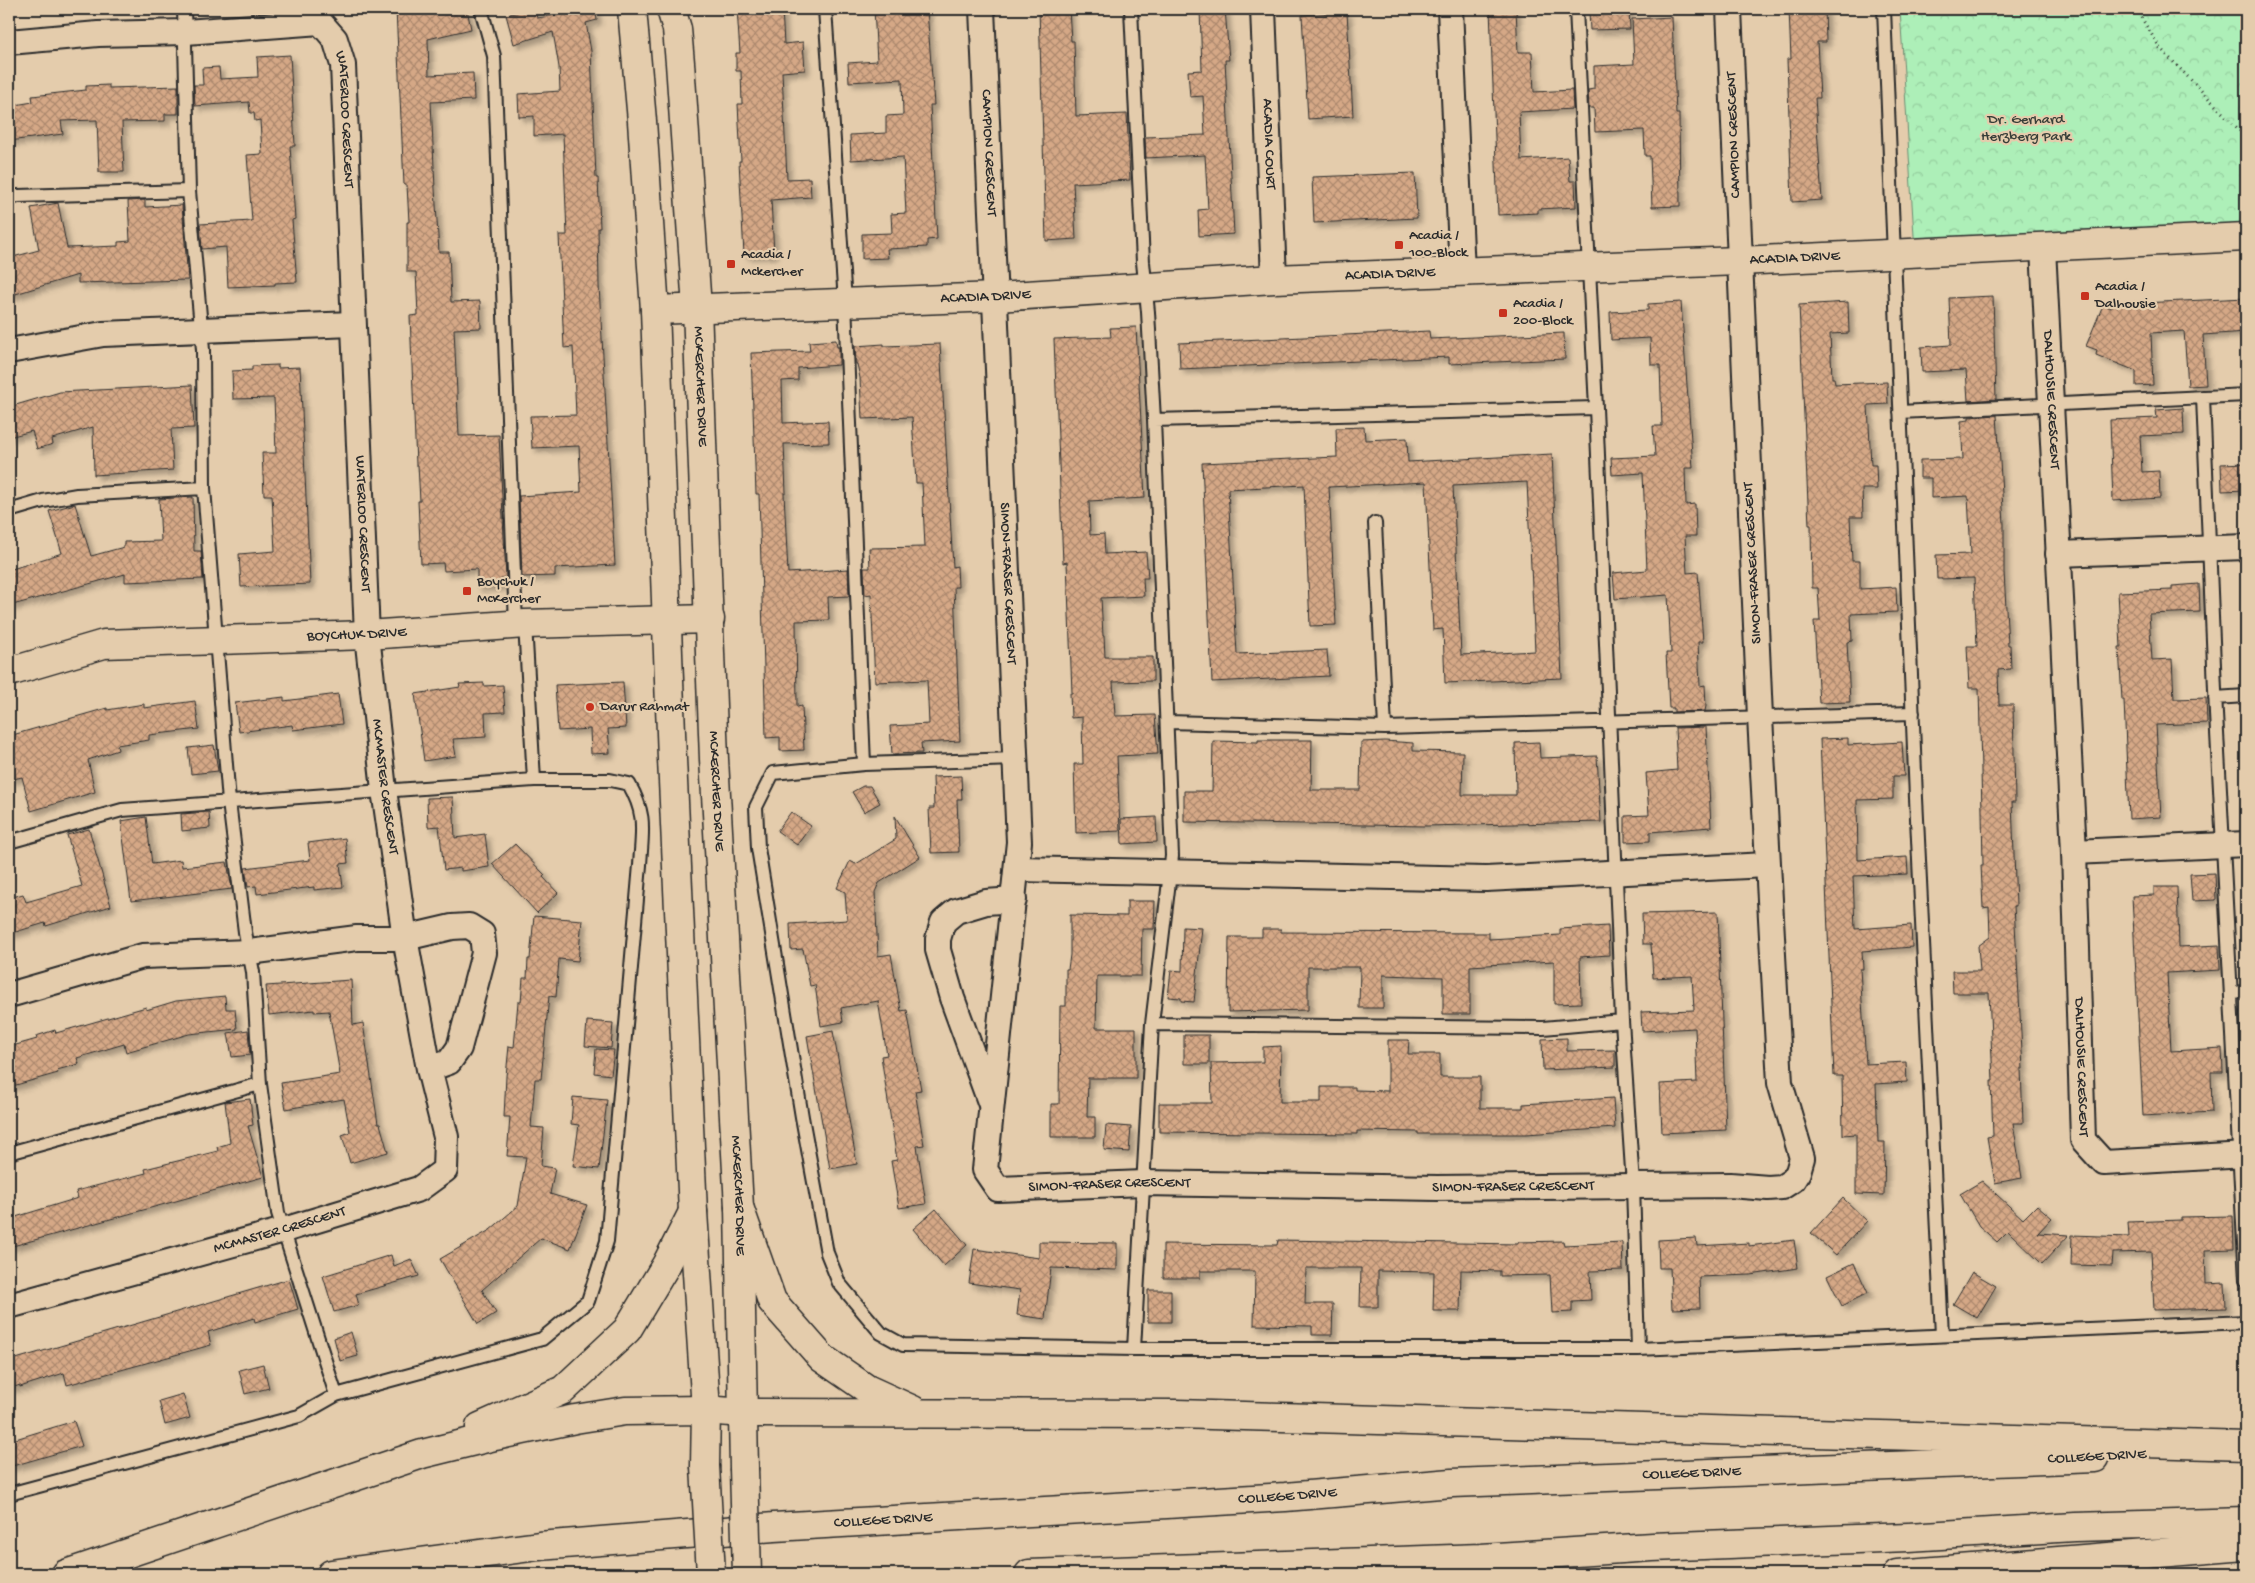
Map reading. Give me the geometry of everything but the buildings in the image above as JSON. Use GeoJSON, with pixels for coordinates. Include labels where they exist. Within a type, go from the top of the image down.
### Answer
{"type":"FeatureCollection","features":[{"type":"Feature","properties":{"kind":"main road"},"geometry":{"type":"LineString","coordinates":[[632,9],[643,130],[655,310],[672,759],[693,1212],[706,1410],[706,1466],[712,1574]]}},
{"type":"Feature","properties":{"kind":"main road","name":"MCKERCHER DRIVE"},"geometry":{"type":"LineString","coordinates":[[671,9],[677,29],[680,62],[697,308],[714,759],[739,1207],[747,1574]]}},
{"type":"Feature","properties":{"kind":"main road","name":"ACADIA DRIVE"},"geometry":{"type":"LineString","coordinates":[[655,310],[996,297],[1274,279],[2043,248],[2246,237]]}},
{"type":"Feature","properties":{"kind":"main road","name":"BOYCHUK DRIVE"},"geometry":{"type":"LineString","coordinates":[[9,672],[104,644],[367,635],[521,625],[710,619]]}},
{"type":"Feature","properties":{"kind":"main road"},"geometry":{"type":"LineString","coordinates":[[739,1207],[772,1301],[822,1358],[867,1389],[922,1414]]}},
{"type":"Feature","properties":{"kind":"main road"},"geometry":{"type":"LineString","coordinates":[[422,1454],[563,1390],[627,1330],[666,1265],[693,1212]]}},
{"type":"Feature","properties":{"kind":"main road"},"geometry":{"type":"LineString","coordinates":[[66,1574],[422,1454],[495,1436],[583,1418],[625,1412],[706,1410],[743,1413],[1176,1414],[2246,1447]]}},
{"type":"Feature","properties":{"kind":"main road","name":"COLLEGE DRIVE"},"geometry":{"type":"LineString","coordinates":[[331,1574],[539,1546],[889,1519],[1285,1497],[1452,1483],[2068,1460],[2246,1447]]}},
{"type":"Feature","properties":{"kind":"main road"},"geometry":{"type":"LineString","coordinates":[[1030,1574],[1481,1558],[1652,1547],[1908,1537],[2075,1527],[2246,1522]]}},
{"type":"Feature","properties":{"kind":"main road"},"geometry":{"type":"LineString","coordinates":[[1897,1574],[2246,1546]]}},
{"type":"Feature","properties":{"kind":"street","name":"CAMPION CRESCENT"},"geometry":{"type":"LineString","coordinates":[[982,9],[996,297]]}},
{"type":"Feature","properties":{"kind":"street","name":"ACADIA COURT"},"geometry":{"type":"LineString","coordinates":[[1263,9],[1274,279]]}},
{"type":"Feature","properties":{"kind":"street"},"geometry":{"type":"LineString","coordinates":[[1450,9],[1462,272]]}},
{"type":"Feature","properties":{"kind":"street","name":"CAMPION CRESCENT"},"geometry":{"type":"LineString","coordinates":[[1729,9],[1739,261]]}},
{"type":"Feature","properties":{"kind":"street","name":"WATERLOO CRESCENT"},"geometry":{"type":"LineString","coordinates":[[9,42],[98,34],[186,32],[320,22],[335,38],[343,65],[352,324],[367,635]]}},
{"type":"Feature","properties":{"kind":"street","name":"DALHOUSIE CRESCENT"},"geometry":{"type":"LineString","coordinates":[[2043,248],[2074,852],[2083,1140],[2104,1163],[2243,1155]]}},
{"type":"Feature","properties":{"kind":"street","name":"SIMON-FRASER CRESCENT"},"geometry":{"type":"LineString","coordinates":[[996,297],[1019,842],[985,1170],[998,1189],[1143,1183],[1437,1188],[1730,1185],[1768,1188],[1782,1186],[1793,1180],[1798,1172],[1802,1158],[1780,1083],[1767,865],[1739,261]]}},
{"type":"Feature","properties":{"kind":"street"},"geometry":{"type":"LineString","coordinates":[[9,351],[103,334],[352,324]]}},
{"type":"Feature","properties":{"kind":"street"},"geometry":{"type":"LineString","coordinates":[[2058,554],[2246,547]]}},
{"type":"Feature","properties":{"kind":"street","name":"MCMASTER CRESCENT"},"geometry":{"type":"LineString","coordinates":[[9,1306],[284,1230],[419,1189],[445,1170],[446,1137],[429,1069],[405,938],[384,790],[367,635]]}},
{"type":"Feature","properties":{"kind":"street"},"geometry":{"type":"LineString","coordinates":[[2074,852],[2235,845]]}},
{"type":"Feature","properties":{"kind":"street"},"geometry":{"type":"LineString","coordinates":[[1016,869],[1170,874],[1486,879],[1767,865]]}},
{"type":"Feature","properties":{"kind":"street","name":"SIMON-FRASER CRESCENT"},"geometry":{"type":"LineString","coordinates":[[991,1107],[952,998],[938,950],[938,939],[943,922],[956,911],[986,902],[1014,900]]}},
{"type":"Feature","properties":{"kind":"street"},"geometry":{"type":"LineString","coordinates":[[9,994],[143,956],[249,952],[357,938],[405,938],[452,927],[469,926],[482,934],[484,953],[459,1048],[449,1062],[429,1069]]}},
{"type":"Feature","properties":{"kind":"lane"},"geometry":{"type":"LineString","coordinates":[[184,9],[189,191],[202,331],[204,488],[229,802],[253,972],[260,1084],[278,1213],[336,1395]]}},
{"type":"Feature","properties":{"kind":"lane"},"geometry":{"type":"LineString","coordinates":[[481,9],[494,56],[521,625],[534,780]]}},
{"type":"Feature","properties":{"kind":"lane"},"geometry":{"type":"LineString","coordinates":[[825,9],[845,302],[864,764]]}},
{"type":"Feature","properties":{"kind":"lane"},"geometry":{"type":"LineString","coordinates":[[1131,9],[1143,262],[1154,420],[1168,722],[1172,856],[1152,1024],[1134,1349]]}},
{"type":"Feature","properties":{"kind":"lane"},"geometry":{"type":"LineString","coordinates":[[1576,9],[1596,408],[1622,1021],[1633,1186],[1638,1348]]}},
{"type":"Feature","properties":{"kind":"lane"},"geometry":{"type":"LineString","coordinates":[[1884,9],[1913,713],[1942,1335]]}},
{"type":"Feature","properties":{"kind":"lane"},"geometry":{"type":"LineString","coordinates":[[9,199],[18,196],[189,191]]}},
{"type":"Feature","properties":{"kind":"lane"},"geometry":{"type":"LineString","coordinates":[[1900,412],[2246,395]]}},
{"type":"Feature","properties":{"kind":"lane"},"geometry":{"type":"LineString","coordinates":[[2203,397],[2216,698],[2235,845],[2232,993],[2243,1155],[2246,1280]]}},
{"type":"Feature","properties":{"kind":"lane"},"geometry":{"type":"LineString","coordinates":[[1154,420],[1596,408]]}},
{"type":"Feature","properties":{"kind":"lane"},"geometry":{"type":"LineString","coordinates":[[9,511],[43,501],[77,495],[204,488]]}},
{"type":"Feature","properties":{"kind":"lane"},"geometry":{"type":"LineString","coordinates":[[1375,523],[1384,728]]}},
{"type":"Feature","properties":{"kind":"lane"},"geometry":{"type":"LineString","coordinates":[[2216,698],[2246,696]]}},
{"type":"Feature","properties":{"kind":"lane"},"geometry":{"type":"LineString","coordinates":[[1168,722],[1384,728],[1913,713]]}},
{"type":"Feature","properties":{"kind":"lane"},"geometry":{"type":"LineString","coordinates":[[1016,759],[864,764],[773,773],[756,807],[758,848],[802,1117],[827,1253],[839,1283],[881,1333],[903,1345],[1134,1349],[1638,1348],[2246,1322]]}},
{"type":"Feature","properties":{"kind":"lane"},"geometry":{"type":"LineString","coordinates":[[9,842],[122,810],[534,780],[610,780],[629,784],[638,801],[642,815],[638,884],[607,1241],[588,1301],[542,1338],[336,1395],[299,1416],[9,1494]]}},
{"type":"Feature","properties":{"kind":"lane"},"geometry":{"type":"LineString","coordinates":[[2232,993],[2246,992]]}},
{"type":"Feature","properties":{"kind":"lane"},"geometry":{"type":"LineString","coordinates":[[1152,1024],[1543,1028],[1622,1021]]}},
{"type":"Feature","properties":{"kind":"lane"},"geometry":{"type":"LineString","coordinates":[[9,1153],[260,1084]]}},
{"type":"Feature","properties":{"kind":"path"},"geometry":{"type":"LineString","coordinates":[[2136,9],[2160,48],[2246,137]]}},
{"type":"Feature","properties":{"kind":"green space","name":"Dr. Gerhard Herzberg Park"},"geometry":{"type":"Polygon","coordinates":[[[1900,9],[2246,9],[2246,237],[1915,252],[1900,9]]]}},
{"type":"Feature","properties":{"kind":"place","name":"Acadia / 100-Block"},"geometry":{"type":"Point","coordinates":[1399,245]}},
{"type":"Feature","properties":{"kind":"place","name":"Acadia / Mckercher"},"geometry":{"type":"Point","coordinates":[731,264]}},
{"type":"Feature","properties":{"kind":"place","name":"Acadia / Dalhousie"},"geometry":{"type":"Point","coordinates":[2085,296]}},
{"type":"Feature","properties":{"kind":"place","name":"Acadia / 200-Block"},"geometry":{"type":"Point","coordinates":[1503,313]}},
{"type":"Feature","properties":{"kind":"place","name":"Boychuk / McKercher"},"geometry":{"type":"Point","coordinates":[467,591]}},
{"type":"Feature","properties":{"kind":"place","name":"Darur Rahmat"},"geometry":{"type":"Point","coordinates":[590,707]}}]}
